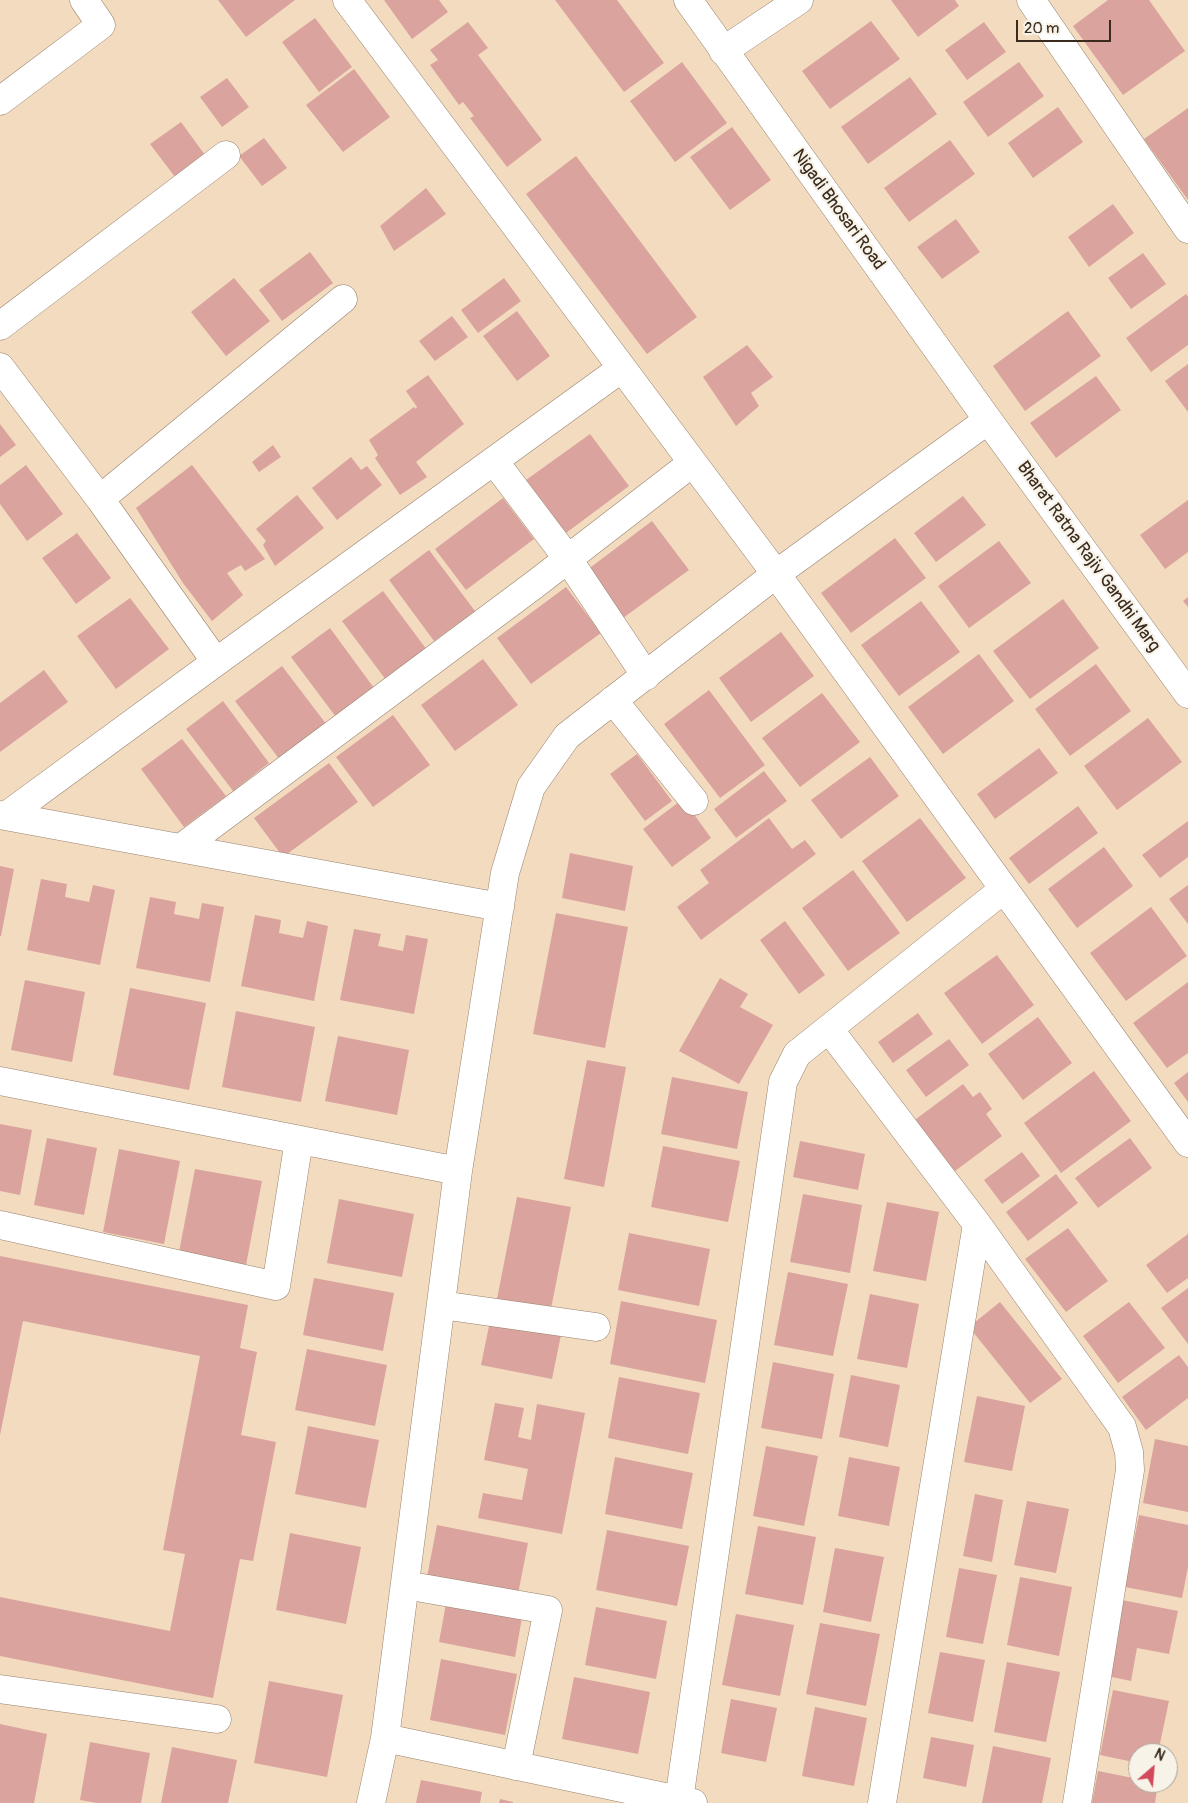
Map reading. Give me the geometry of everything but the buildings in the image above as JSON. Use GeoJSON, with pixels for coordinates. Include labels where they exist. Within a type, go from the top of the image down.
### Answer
{"type":"FeatureCollection","features":[{"type":"Feature","properties":{"kind":"street"},"geometry":{"type":"LineString","coordinates":[[0,101],[101,25],[84,0]]}},
{"type":"Feature","properties":{"kind":"street"},"geometry":{"type":"LineString","coordinates":[[347,0],[776,574],[1188,1143]]}},
{"type":"Feature","properties":{"kind":"street","name":"Nigadi Bhosari Road"},"geometry":{"type":"LineString","coordinates":[[688,0],[988,420]]}},
{"type":"Feature","properties":{"kind":"street"},"geometry":{"type":"LineString","coordinates":[[723,51],[799,0]]}},
{"type":"Feature","properties":{"kind":"street"},"geometry":{"type":"LineString","coordinates":[[1031,0],[1188,229]]}},
{"type":"Feature","properties":{"kind":"street"},"geometry":{"type":"LineString","coordinates":[[0,326],[226,155]]}},
{"type":"Feature","properties":{"kind":"street"},"geometry":{"type":"LineString","coordinates":[[100,499],[343,300]]}},
{"type":"Feature","properties":{"kind":"street"},"geometry":{"type":"LineString","coordinates":[[0,367],[100,499],[216,662]]}},
{"type":"Feature","properties":{"kind":"street"},"geometry":{"type":"LineString","coordinates":[[3,815],[622,368]]}},
{"type":"Feature","properties":{"kind":"street"},"geometry":{"type":"LineString","coordinates":[[372,1803],[384,1738],[405,1585],[458,1171],[505,873],[531,787],[567,736],[776,574],[988,420]]}},
{"type":"Feature","properties":{"kind":"street","name":"Bharat Ratna Rajiv Gandhi Marg"},"geometry":{"type":"LineString","coordinates":[[988,420],[1184,680]]}},
{"type":"Feature","properties":{"kind":"street"},"geometry":{"type":"LineString","coordinates":[[494,460],[568,559],[646,676]]}},
{"type":"Feature","properties":{"kind":"street"},"geometry":{"type":"LineString","coordinates":[[181,848],[568,559],[692,463]]}},
{"type":"Feature","properties":{"kind":"street"},"geometry":{"type":"LineString","coordinates":[[613,700],[694,801]]}},
{"type":"Feature","properties":{"kind":"street"},"geometry":{"type":"LineString","coordinates":[[3,815],[500,907]]}},
{"type":"Feature","properties":{"kind":"street"},"geometry":{"type":"LineString","coordinates":[[384,1738],[686,1802],[783,1082],[797,1054],[1004,889]]}},
{"type":"Feature","properties":{"kind":"street"},"geometry":{"type":"LineString","coordinates":[[828,1029],[977,1224],[1122,1426],[1129,1452],[1130,1470],[1077,1803]]}},
{"type":"Feature","properties":{"kind":"street"},"geometry":{"type":"LineString","coordinates":[[0,1082],[458,1171]]}},
{"type":"Feature","properties":{"kind":"street"},"geometry":{"type":"LineString","coordinates":[[0,1224],[276,1286],[299,1140]]}},
{"type":"Feature","properties":{"kind":"street"},"geometry":{"type":"LineString","coordinates":[[882,1803],[977,1224]]}},
{"type":"Feature","properties":{"kind":"street"},"geometry":{"type":"LineString","coordinates":[[441,1305],[596,1327]]}},
{"type":"Feature","properties":{"kind":"street"},"geometry":{"type":"LineString","coordinates":[[405,1585],[548,1610],[516,1766]]}},
{"type":"Feature","properties":{"kind":"street"},"geometry":{"type":"LineString","coordinates":[[0,1689],[216,1719]]}}]}
